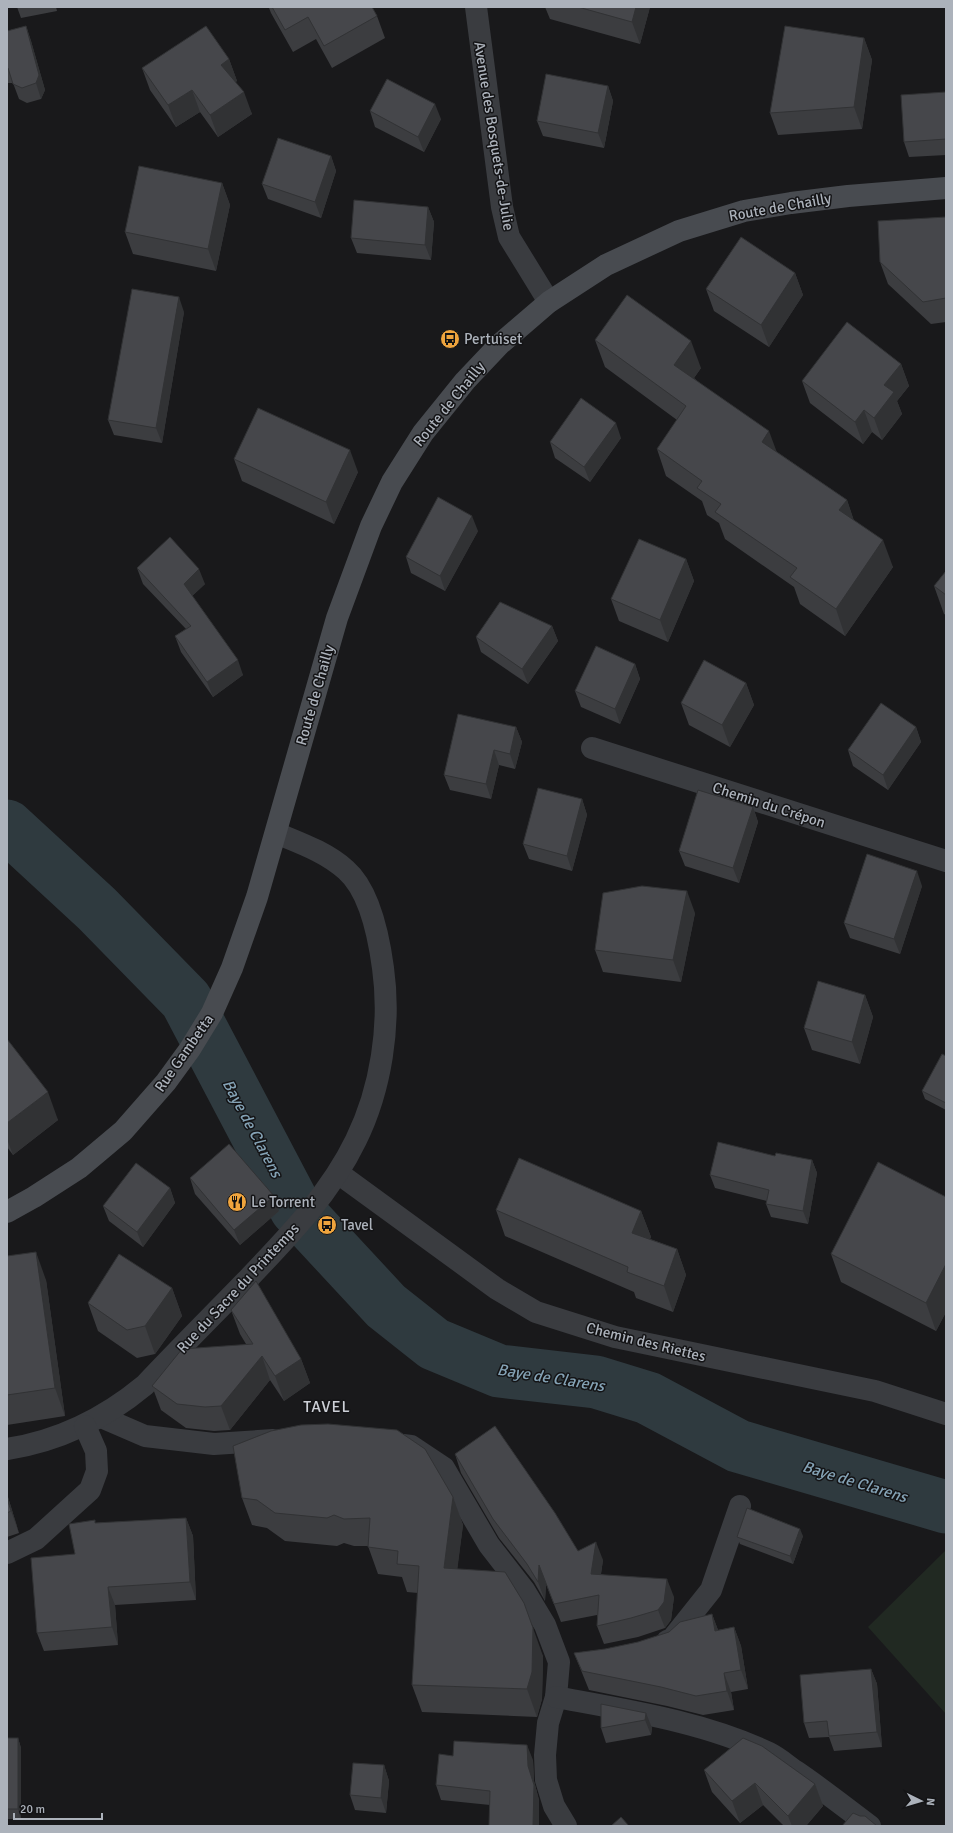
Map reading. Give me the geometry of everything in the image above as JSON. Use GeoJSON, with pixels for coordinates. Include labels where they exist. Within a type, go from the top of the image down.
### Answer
{"type":"FeatureCollection","features":[{"type":"Feature","properties":{"kind":"main road","name":"Route de Chailly"},"geometry":{"type":"LineString","coordinates":[[276,833],[336,618],[371,526],[392,482],[423,433],[465,380],[500,344],[549,302],[606,265],[680,231],[744,211],[848,196],[946,188]]}},
{"type":"Feature","properties":{"kind":"main road","name":"Rue Gambetta"},"geometry":{"type":"LineString","coordinates":[[7,1212],[34,1197],[79,1168],[123,1131],[166,1082],[190,1049],[212,1013],[232,968],[257,897],[276,833]]}},
{"type":"Feature","properties":{"kind":"street","name":"Avenue des Bosquets-de-Julie"},"geometry":{"type":"LineString","coordinates":[[476,7],[502,207],[509,237],[549,302]]}},
{"type":"Feature","properties":{"kind":"street","name":"Chemin du Crépon"},"geometry":{"type":"LineString","coordinates":[[592,748],[946,861]]}},
{"type":"Feature","properties":{"kind":"street","name":"Rue du Sacre du Printemps"},"geometry":{"type":"LineString","coordinates":[[7,1449],[28,1446],[56,1438],[93,1422],[124,1402],[144,1385],[285,1240],[338,1173],[366,1120],[379,1071],[384,1034],[385,1001],[380,951],[373,920],[362,890],[347,870],[326,855],[276,833]]}},
{"type":"Feature","properties":{"kind":"street","name":"Chemin des Riettes"},"geometry":{"type":"LineString","coordinates":[[338,1173],[497,1289],[536,1312],[615,1337],[875,1391],[946,1414]]}},
{"type":"Feature","properties":{"kind":"street"},"geometry":{"type":"LineString","coordinates":[[7,1553],[36,1539],[90,1490],[97,1471],[93,1422],[145,1436],[214,1444],[294,1439]]}},
{"type":"Feature","properties":{"kind":"street"},"geometry":{"type":"LineString","coordinates":[[382,1442],[411,1446],[444,1468],[489,1545],[524,1590],[545,1625],[559,1662],[556,1697],[548,1723],[545,1755],[546,1780],[554,1806],[566,1826]]}},
{"type":"Feature","properties":{"kind":"street"},"geometry":{"type":"LineString","coordinates":[[647,1647],[672,1639],[710,1590],[740,1506]]}},
{"type":"Feature","properties":{"kind":"street"},"geometry":{"type":"LineString","coordinates":[[559,1662],[580,1659]]}},
{"type":"Feature","properties":{"kind":"street"},"geometry":{"type":"LineString","coordinates":[[556,1697],[630,1711],[708,1730],[739,1740],[771,1754],[823,1790],[870,1826]]}},
{"type":"Feature","properties":{"kind":"shaded area"},"geometry":{"type":"Polygon","coordinates":[[[946,1550],[946,1714],[868,1627],[946,1550]]]}},
{"type":"Feature","properties":{"kind":"building"},"geometry":{"type":"Polygon","coordinates":[[[272,7],[372,7],[377,16],[324,46],[308,17],[285,30],[272,7]]]}},
{"type":"Feature","properties":{"kind":"building"},"geometry":{"type":"Polygon","coordinates":[[[578,7],[636,7],[632,22],[578,7]]]}},
{"type":"Feature","properties":{"kind":"building"},"geometry":{"type":"Polygon","coordinates":[[[26,26],[39,75],[36,83],[22,88],[13,84],[7,68],[7,31],[26,26]]]}},
{"type":"Feature","properties":{"kind":"building"},"geometry":{"type":"Polygon","coordinates":[[[206,26],[229,59],[221,65],[244,92],[210,115],[192,90],[168,105],[142,68],[206,26]]]}},
{"type":"Feature","properties":{"kind":"building"},"geometry":{"type":"Polygon","coordinates":[[[785,26],[864,38],[854,107],[770,113],[785,26]]]}},
{"type":"Feature","properties":{"kind":"building"},"geometry":{"type":"Polygon","coordinates":[[[546,74],[608,86],[598,133],[537,121],[546,74]]]}},
{"type":"Feature","properties":{"kind":"building"},"geometry":{"type":"Polygon","coordinates":[[[387,79],[435,104],[418,137],[370,111],[387,79]]]}},
{"type":"Feature","properties":{"kind":"building"},"geometry":{"type":"Polygon","coordinates":[[[946,92],[946,139],[904,142],[901,95],[946,92]]]}},
{"type":"Feature","properties":{"kind":"building"},"geometry":{"type":"Polygon","coordinates":[[[278,138],[331,156],[315,202],[262,184],[278,138]]]}},
{"type":"Feature","properties":{"kind":"building"},"geometry":{"type":"Polygon","coordinates":[[[139,166],[222,183],[208,249],[125,232],[139,166]]]}},
{"type":"Feature","properties":{"kind":"building"},"geometry":{"type":"Polygon","coordinates":[[[354,200],[428,207],[425,245],[351,238],[354,200]]]}},
{"type":"Feature","properties":{"kind":"building"},"geometry":{"type":"Polygon","coordinates":[[[946,217],[946,298],[923,302],[880,262],[878,221],[946,217]]]}},
{"type":"Feature","properties":{"kind":"building"},"geometry":{"type":"Polygon","coordinates":[[[741,237],[795,273],[761,325],[706,289],[741,237]]]}},
{"type":"Feature","properties":{"kind":"building"},"geometry":{"type":"Polygon","coordinates":[[[132,289],[179,297],[156,428],[108,420],[132,289]]]}},
{"type":"Feature","properties":{"kind":"building"},"geometry":{"type":"Polygon","coordinates":[[[627,295],[691,341],[674,365],[769,431],[762,442],[847,500],[839,510],[883,540],[836,609],[790,577],[797,568],[715,512],[721,504],[697,488],[702,481],[657,449],[686,406],[595,340],[627,295]]]}},
{"type":"Feature","properties":{"kind":"building"},"geometry":{"type":"Polygon","coordinates":[[[847,322],[901,364],[884,385],[894,392],[874,418],[864,410],[855,422],[802,381],[847,322]]]}},
{"type":"Feature","properties":{"kind":"building"},"geometry":{"type":"Polygon","coordinates":[[[581,398],[616,423],[584,467],[550,442],[581,398]]]}},
{"type":"Feature","properties":{"kind":"building"},"geometry":{"type":"Polygon","coordinates":[[[258,408],[350,450],[326,502],[234,459],[258,408]]]}},
{"type":"Feature","properties":{"kind":"building"},"geometry":{"type":"Polygon","coordinates":[[[438,497],[472,516],[440,576],[406,557],[438,497]]]}},
{"type":"Feature","properties":{"kind":"building"},"geometry":{"type":"Polygon","coordinates":[[[170,537],[199,569],[184,584],[238,660],[207,682],[175,636],[191,626],[137,568],[170,537]]]}},
{"type":"Feature","properties":{"kind":"building"},"geometry":{"type":"Polygon","coordinates":[[[639,539],[686,559],[660,620],[611,599],[639,539]]]}},
{"type":"Feature","properties":{"kind":"building"},"geometry":{"type":"Polygon","coordinates":[[[946,571],[946,595],[934,586],[946,571]]]}},
{"type":"Feature","properties":{"kind":"building"},"geometry":{"type":"Polygon","coordinates":[[[500,602],[552,626],[522,669],[476,637],[500,602]]]}},
{"type":"Feature","properties":{"kind":"building"},"geometry":{"type":"Polygon","coordinates":[[[596,646],[635,664],[615,709],[575,691],[596,646]]]}},
{"type":"Feature","properties":{"kind":"building"},"geometry":{"type":"Polygon","coordinates":[[[704,660],[746,683],[722,725],[681,703],[704,660]]]}},
{"type":"Feature","properties":{"kind":"building"},"geometry":{"type":"Polygon","coordinates":[[[881,703],[916,727],[883,775],[848,750],[881,703]]]}},
{"type":"Feature","properties":{"kind":"building"},"geometry":{"type":"Polygon","coordinates":[[[458,714],[516,727],[510,754],[494,750],[486,784],[444,775],[458,714]]]}},
{"type":"Feature","properties":{"kind":"building"},"geometry":{"type":"Polygon","coordinates":[[[538,788],[582,799],[567,856],[523,844],[538,788]]]}},
{"type":"Feature","properties":{"kind":"building"},"geometry":{"type":"Polygon","coordinates":[[[698,790],[753,807],[733,868],[679,851],[698,790]]]}},
{"type":"Feature","properties":{"kind":"building"},"geometry":{"type":"Polygon","coordinates":[[[867,854],[917,871],[894,939],[844,923],[867,854]]]}},
{"type":"Feature","properties":{"kind":"building"},"geometry":{"type":"Polygon","coordinates":[[[642,886],[687,891],[673,960],[595,950],[603,893],[642,886]]]}},
{"type":"Feature","properties":{"kind":"building"},"geometry":{"type":"Polygon","coordinates":[[[818,981],[865,995],[852,1042],[804,1028],[818,981]]]}},
{"type":"Feature","properties":{"kind":"building"},"geometry":{"type":"Polygon","coordinates":[[[7,1039],[48,1092],[7,1123],[7,1039]]]}},
{"type":"Feature","properties":{"kind":"building"},"geometry":{"type":"Polygon","coordinates":[[[942,1054],[946,1056],[946,1103],[922,1091],[942,1054]]]}},
{"type":"Feature","properties":{"kind":"building"},"geometry":{"type":"Polygon","coordinates":[[[718,1142],[775,1156],[776,1153],[812,1160],[803,1211],[766,1204],[769,1190],[710,1175],[718,1142]]]}},
{"type":"Feature","properties":{"kind":"building","name":"Le Torrent"},"geometry":{"type":"Polygon","coordinates":[[[229,1144],[274,1196],[234,1230],[190,1178],[229,1144]]]}},
{"type":"Feature","properties":{"kind":"building"},"geometry":{"type":"Polygon","coordinates":[[[519,1158],[641,1211],[632,1233],[677,1249],[664,1286],[627,1272],[628,1267],[496,1210],[519,1158]]]}},
{"type":"Feature","properties":{"kind":"building"},"geometry":{"type":"Polygon","coordinates":[[[878,1162],[946,1197],[946,1264],[926,1303],[831,1254],[878,1162]]]}},
{"type":"Feature","properties":{"kind":"building"},"geometry":{"type":"Polygon","coordinates":[[[136,1163],[170,1188],[137,1232],[103,1206],[136,1163]]]}},
{"type":"Feature","properties":{"kind":"building"},"geometry":{"type":"Polygon","coordinates":[[[36,1252],[55,1388],[7,1395],[7,1256],[36,1252]]]}},
{"type":"Feature","properties":{"kind":"building"},"geometry":{"type":"Polygon","coordinates":[[[119,1254],[172,1288],[145,1326],[127,1330],[88,1303],[119,1254]]]}},
{"type":"Feature","properties":{"kind":"building"},"geometry":{"type":"Polygon","coordinates":[[[256,1281],[301,1359],[275,1376],[262,1356],[221,1406],[205,1407],[177,1404],[152,1386],[182,1349],[253,1344],[231,1310],[256,1281]]]}},
{"type":"Feature","properties":{"kind":"building"},"geometry":{"type":"Polygon","coordinates":[[[328,1424],[397,1430],[425,1449],[453,1497],[444,1568],[505,1572],[524,1603],[533,1628],[532,1672],[527,1689],[412,1685],[419,1566],[397,1564],[398,1551],[368,1547],[370,1518],[344,1519],[334,1515],[327,1518],[275,1513],[257,1500],[242,1498],[233,1446],[271,1431],[301,1425],[328,1424]]]}},
{"type":"Feature","properties":{"kind":"building"},"geometry":{"type":"Polygon","coordinates":[[[495,1426],[555,1513],[578,1551],[596,1542],[591,1574],[667,1579],[664,1602],[658,1610],[597,1626],[599,1595],[554,1604],[539,1565],[538,1582],[527,1564],[493,1519],[455,1454],[495,1426]]]}},
{"type":"Feature","properties":{"kind":"building"},"geometry":{"type":"Polygon","coordinates":[[[7,1498],[11,1511],[7,1513],[7,1498]]]}},
{"type":"Feature","properties":{"kind":"building"},"geometry":{"type":"Polygon","coordinates":[[[747,1508],[800,1529],[790,1556],[737,1537],[747,1508]]]}},
{"type":"Feature","properties":{"kind":"building"},"geometry":{"type":"Polygon","coordinates":[[[186,1518],[190,1582],[108,1587],[112,1627],[37,1633],[31,1558],[75,1554],[69,1524],[95,1520],[95,1523],[186,1518]]]}},
{"type":"Feature","properties":{"kind":"building"},"geometry":{"type":"Polygon","coordinates":[[[712,1614],[715,1631],[734,1627],[741,1670],[724,1673],[727,1691],[696,1696],[661,1687],[582,1671],[574,1653],[605,1649],[638,1642],[669,1632],[680,1622],[712,1614]]]}},
{"type":"Feature","properties":{"kind":"building"},"geometry":{"type":"Polygon","coordinates":[[[871,1669],[877,1732],[829,1736],[827,1721],[804,1723],[800,1675],[871,1669]]]}},
{"type":"Feature","properties":{"kind":"building"},"geometry":{"type":"Polygon","coordinates":[[[601,1704],[646,1713],[645,1720],[601,1728],[601,1704]]]}},
{"type":"Feature","properties":{"kind":"building"},"geometry":{"type":"Polygon","coordinates":[[[7,1738],[18,1738],[18,1809],[7,1809],[7,1738]]]}},
{"type":"Feature","properties":{"kind":"building"},"geometry":{"type":"Polygon","coordinates":[[[743,1738],[762,1746],[815,1784],[788,1816],[755,1783],[732,1801],[704,1770],[743,1738]]]}},
{"type":"Feature","properties":{"kind":"building"},"geometry":{"type":"Polygon","coordinates":[[[454,1741],[527,1745],[528,1766],[534,1785],[533,1826],[489,1826],[490,1791],[436,1785],[439,1754],[453,1756],[454,1741]]]}},
{"type":"Feature","properties":{"kind":"building"},"geometry":{"type":"Polygon","coordinates":[[[353,1763],[384,1765],[381,1798],[350,1795],[353,1763]]]}},
{"type":"Feature","properties":{"kind":"building"},"geometry":{"type":"Polygon","coordinates":[[[853,1813],[860,1816],[865,1816],[877,1826],[842,1826],[853,1813]]]}},
{"type":"Feature","properties":{"kind":"building"},"geometry":{"type":"Polygon","coordinates":[[[621,1817],[629,1826],[611,1826],[621,1817]]]}},
{"type":"Feature","properties":{"kind":"waterway","name":"Baye de Clarens"},"geometry":{"type":"LineString","coordinates":[[7,826],[97,909],[186,1000],[296,1209],[386,1306],[434,1344],[499,1371],[596,1382],[648,1398],[738,1446],[946,1507]]}},
{"type":"Feature","properties":{"kind":"place","name":"Pertuiset"},"geometry":{"type":"Point","coordinates":[450,339]}},
{"type":"Feature","properties":{"kind":"place","name":"Le Torrent"},"geometry":{"type":"Point","coordinates":[237,1202]}},
{"type":"Feature","properties":{"kind":"place","name":"Tavel"},"geometry":{"type":"Point","coordinates":[327,1225]}},
{"type":"Feature","properties":{"kind":"district","name":"TAVEL"},"geometry":{"type":"Point","coordinates":[327,1406]}}]}
